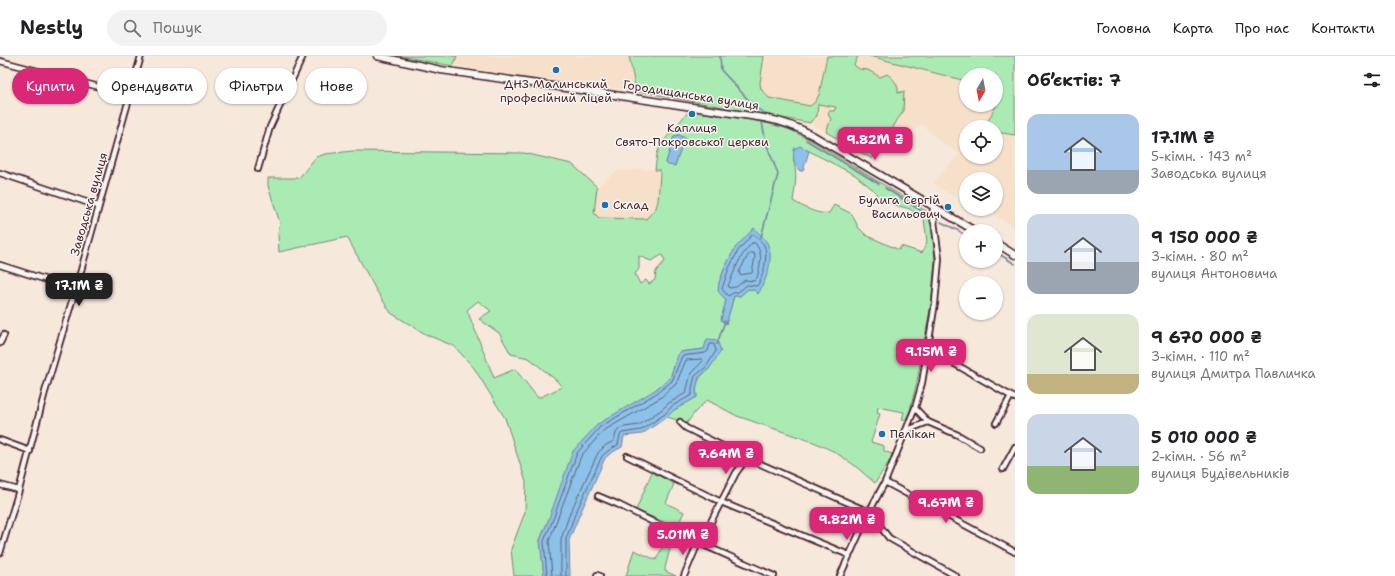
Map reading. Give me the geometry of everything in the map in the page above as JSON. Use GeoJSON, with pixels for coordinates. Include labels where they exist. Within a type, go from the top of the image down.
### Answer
{"type":"FeatureCollection","features":[{"type":"Feature","properties":{"kind":"street","name":"Заводська вулиця"},"geometry":{"type":"LineString","coordinates":[[138,68],[141,56]]}},
{"type":"Feature","properties":{"kind":"street"},"geometry":{"type":"LineString","coordinates":[[258,169],[270,127],[304,56]]}},
{"type":"Feature","properties":{"kind":"street","name":"Городищанська вулиця"},"geometry":{"type":"LineString","coordinates":[[377,56],[441,70],[612,94],[764,118],[791,124],[963,224]]}},
{"type":"Feature","properties":{"kind":"street"},"geometry":{"type":"LineString","coordinates":[[0,61],[97,86]]}},
{"type":"Feature","properties":{"kind":"street","name":"Заводська вулиця"},"geometry":{"type":"LineString","coordinates":[[0,553],[127,104]]}},
{"type":"Feature","properties":{"kind":"street"},"geometry":{"type":"LineString","coordinates":[[0,173],[98,206]]}},
{"type":"Feature","properties":{"kind":"street"},"geometry":{"type":"LineString","coordinates":[[840,576],[869,512],[885,482],[915,408],[922,384],[935,303],[939,259],[933,212],[934,207]]}},
{"type":"Feature","properties":{"kind":"street"},"geometry":{"type":"LineString","coordinates":[[1003,247],[1015,254]]}},
{"type":"Feature","properties":{"kind":"street"},"geometry":{"type":"LineString","coordinates":[[0,265],[75,289]]}},
{"type":"Feature","properties":{"kind":"street"},"geometry":{"type":"LineString","coordinates":[[0,343],[4,335]]}},
{"type":"Feature","properties":{"kind":"street"},"geometry":{"type":"LineString","coordinates":[[927,348],[1013,397],[996,423]]}},
{"type":"Feature","properties":{"kind":"street"},"geometry":{"type":"LineString","coordinates":[[915,408],[928,422],[958,435],[980,448]]}},
{"type":"Feature","properties":{"kind":"street"},"geometry":{"type":"LineString","coordinates":[[680,422],[686,428],[747,458],[869,512],[889,538],[956,576]]}},
{"type":"Feature","properties":{"kind":"street"},"geometry":{"type":"LineString","coordinates":[[905,431],[928,422]]}},
{"type":"Feature","properties":{"kind":"street"},"geometry":{"type":"LineString","coordinates":[[0,440],[30,451]]}},
{"type":"Feature","properties":{"kind":"street"},"geometry":{"type":"LineString","coordinates":[[1003,469],[1015,447]]}},
{"type":"Feature","properties":{"kind":"street"},"geometry":{"type":"LineString","coordinates":[[627,456],[721,502],[849,555]]}},
{"type":"Feature","properties":{"kind":"street"},"geometry":{"type":"LineString","coordinates":[[684,576],[698,543],[702,539],[736,473],[747,458]]}},
{"type":"Feature","properties":{"kind":"street"},"geometry":{"type":"LineString","coordinates":[[885,482],[1015,552]]}},
{"type":"Feature","properties":{"kind":"street"},"geometry":{"type":"LineString","coordinates":[[0,485],[19,490]]}},
{"type":"Feature","properties":{"kind":"street"},"geometry":{"type":"LineString","coordinates":[[598,496],[698,543],[774,576]]}},
{"type":"Feature","properties":{"kind":"shaded area","name":"ДНЗ Малинський професійний ліцей"},"geometry":{"type":"Polygon","coordinates":[[[400,56],[629,56],[636,91],[506,74],[400,56]]]}},
{"type":"Feature","properties":{"kind":"shaded area"},"geometry":{"type":"Polygon","coordinates":[[[764,56],[827,56],[819,95],[815,102],[810,106],[769,98],[761,89],[760,83],[764,56]]]}},
{"type":"Feature","properties":{"kind":"shaded area"},"geometry":{"type":"Polygon","coordinates":[[[858,56],[869,56],[959,79],[959,112],[993,112],[989,120],[959,120],[959,154],[939,140],[921,124],[903,142],[890,135],[883,147],[871,140],[864,153],[810,123],[817,104],[836,107],[858,56]]]}},
{"type":"Feature","properties":{"kind":"shaded area"},"geometry":{"type":"Polygon","coordinates":[[[1003,133],[1015,135],[1015,228],[996,216],[1003,216],[1003,172],[959,172],[959,188],[954,197],[933,183],[959,154],[959,164],[1003,164],[1003,133]]]}},
{"type":"Feature","properties":{"kind":"shaded area"},"geometry":{"type":"Polygon","coordinates":[[[639,169],[660,170],[657,206],[647,219],[599,218],[594,213],[597,187],[618,171],[639,169]]]}},
{"type":"Feature","properties":{"kind":"green space"},"geometry":{"type":"Polygon","coordinates":[[[400,56],[457,56],[453,66],[400,56]]]}},
{"type":"Feature","properties":{"kind":"green space"},"geometry":{"type":"Polygon","coordinates":[[[629,56],[764,56],[760,83],[761,89],[769,98],[810,106],[815,102],[819,95],[827,56],[858,56],[854,65],[859,69],[868,70],[880,77],[887,74],[896,82],[898,93],[904,91],[903,112],[897,120],[883,147],[878,144],[872,159],[826,132],[831,119],[828,112],[834,111],[836,107],[818,104],[817,116],[810,123],[636,91],[629,56]]]}},
{"type":"Feature","properties":{"kind":"green space"},"geometry":{"type":"Polygon","coordinates":[[[869,56],[1015,56],[1015,135],[1003,133],[1003,120],[989,120],[993,112],[1003,112],[1003,68],[959,68],[959,79],[869,56]]]}},
{"type":"Feature","properties":{"kind":"green space"},"geometry":{"type":"Polygon","coordinates":[[[692,111],[757,121],[793,131],[814,142],[931,214],[935,261],[931,304],[917,381],[910,410],[906,419],[902,420],[904,412],[878,407],[877,413],[880,414],[871,442],[884,446],[884,451],[892,454],[890,460],[875,483],[854,465],[835,452],[816,443],[737,416],[707,400],[687,423],[667,417],[674,410],[697,397],[696,388],[698,381],[709,369],[704,349],[679,352],[670,378],[655,390],[548,521],[540,540],[544,576],[514,576],[511,549],[525,512],[526,482],[505,418],[474,368],[454,346],[427,335],[391,313],[376,290],[347,237],[279,252],[278,233],[280,223],[268,186],[268,178],[299,178],[316,157],[325,154],[353,151],[524,153],[572,164],[597,187],[594,213],[599,218],[646,219],[656,208],[658,201],[660,170],[655,170],[657,154],[661,144],[688,112],[692,111]],[[679,135],[674,136],[666,163],[685,138],[679,135]],[[809,151],[793,159],[796,175],[793,201],[820,213],[829,213],[834,205],[852,214],[858,227],[866,235],[899,250],[901,246],[922,253],[927,242],[924,219],[910,209],[877,200],[876,192],[855,175],[809,151]],[[662,255],[651,261],[639,256],[639,269],[635,274],[640,284],[646,280],[649,284],[655,280],[656,271],[665,261],[662,255]],[[725,267],[719,283],[726,300],[721,320],[726,324],[734,296],[740,296],[748,289],[754,290],[725,267]],[[478,301],[467,310],[494,378],[515,369],[538,398],[562,387],[557,381],[529,358],[511,354],[499,333],[479,319],[491,311],[478,301]]]}},
{"type":"Feature","properties":{"kind":"green space"},"geometry":{"type":"Polygon","coordinates":[[[652,472],[674,484],[666,503],[684,512],[674,533],[665,568],[665,571],[676,576],[626,576],[634,550],[656,560],[673,526],[636,510],[652,472]]]}},
{"type":"Feature","properties":{"kind":"water"},"geometry":{"type":"Polygon","coordinates":[[[679,135],[685,138],[675,166],[668,165],[666,163],[674,136],[679,135]]]}},
{"type":"Feature","properties":{"kind":"water"},"geometry":{"type":"Polygon","coordinates":[[[800,146],[809,151],[803,171],[800,171],[794,158],[794,149],[800,146]]]}},
{"type":"Feature","properties":{"kind":"water"},"geometry":{"type":"Polygon","coordinates":[[[754,228],[764,238],[768,245],[770,251],[770,264],[764,283],[758,294],[754,290],[748,289],[740,296],[734,296],[726,324],[721,320],[726,300],[718,291],[719,283],[735,248],[754,228]]]}},
{"type":"Feature","properties":{"kind":"water"},"geometry":{"type":"Polygon","coordinates":[[[707,339],[717,340],[721,351],[709,369],[699,377],[696,389],[697,397],[674,410],[667,417],[642,434],[624,436],[622,447],[605,458],[569,540],[570,576],[544,576],[540,540],[573,451],[598,424],[655,390],[670,378],[679,352],[704,349],[707,339]]]}},
{"type":"Feature","properties":{"kind":"waterway"},"geometry":{"type":"LineString","coordinates":[[720,56],[721,70],[754,106],[764,113]]}},
{"type":"Feature","properties":{"kind":"waterway"},"geometry":{"type":"LineString","coordinates":[[761,237],[778,174],[766,143],[762,122]]}},
{"type":"Feature","properties":{"kind":"waterway"},"geometry":{"type":"LineString","coordinates":[[806,140],[879,184]]}},
{"type":"Feature","properties":{"kind":"waterway"},"geometry":{"type":"LineString","coordinates":[[885,188],[931,217]]}},
{"type":"Feature","properties":{"kind":"waterway"},"geometry":{"type":"LineString","coordinates":[[941,222],[959,231]]}},
{"type":"Feature","properties":{"kind":"waterway"},"geometry":{"type":"LineString","coordinates":[[1003,256],[1015,264]]}},
{"type":"Feature","properties":{"kind":"waterway"},"geometry":{"type":"LineString","coordinates":[[717,344],[725,321]]}},
{"type":"Feature","properties":{"kind":"place","name":"ДНЗ Малинський професійний ліцей"},"geometry":{"type":"Point","coordinates":[556,70]}},
{"type":"Feature","properties":{"kind":"place","name":"Каплиця Свято-Покровської церкви"},"geometry":{"type":"Point","coordinates":[692,114]}},
{"type":"Feature","properties":{"kind":"place","name":"Склад"},"geometry":{"type":"Point","coordinates":[605,205]}},
{"type":"Feature","properties":{"kind":"place","name":"Булига Сергій Васильович"},"geometry":{"type":"Point","coordinates":[948,207]}},
{"type":"Feature","properties":{"kind":"place","name":"Пелікан"},"geometry":{"type":"Point","coordinates":[882,434]}}]}
